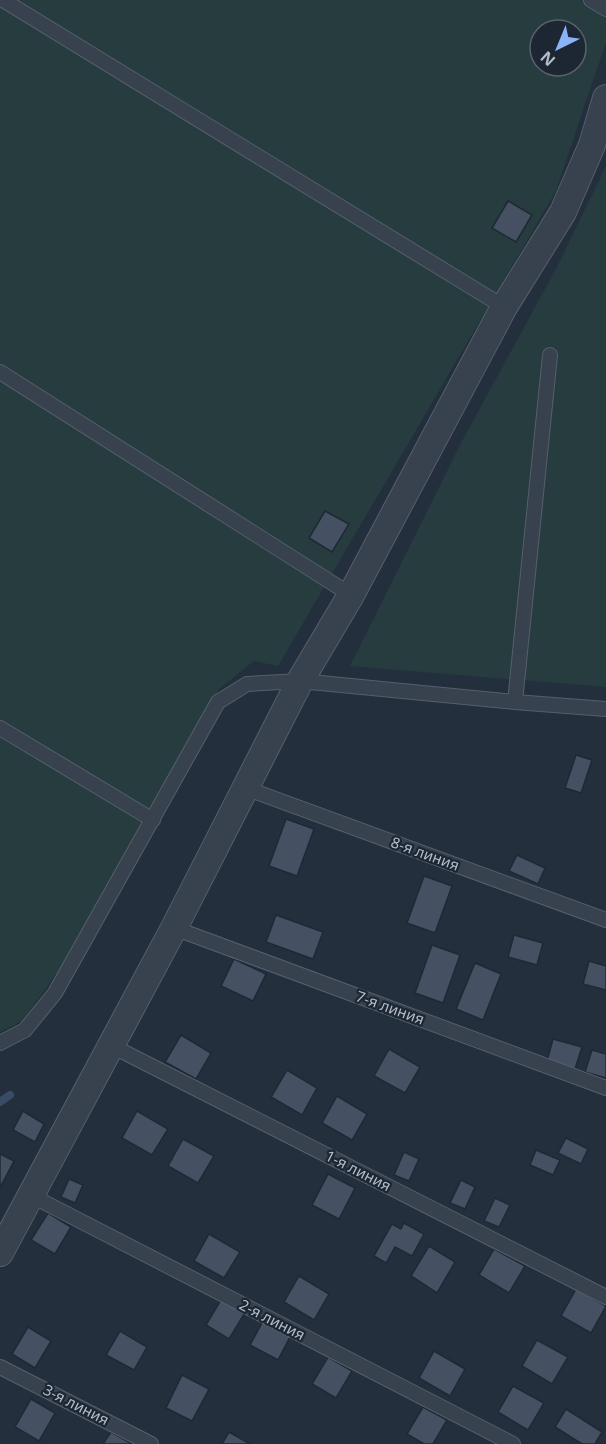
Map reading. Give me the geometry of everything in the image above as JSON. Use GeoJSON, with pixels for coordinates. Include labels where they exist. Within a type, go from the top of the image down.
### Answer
{"type":"FeatureCollection","features":[{"type":"Feature","properties":{"kind":"street"},"geometry":{"type":"LineString","coordinates":[[0,1253],[174,928],[300,681],[351,595],[504,307],[563,212],[592,145],[606,98]]}},
{"type":"Feature","properties":{"kind":"lane"},"geometry":{"type":"LineString","coordinates":[[3,0],[504,307]]}},
{"type":"Feature","properties":{"kind":"lane"},"geometry":{"type":"LineString","coordinates":[[591,0],[606,9]]}},
{"type":"Feature","properties":{"kind":"lane"},"geometry":{"type":"LineString","coordinates":[[516,702],[550,355]]}},
{"type":"Feature","properties":{"kind":"lane"},"geometry":{"type":"LineString","coordinates":[[0,372],[351,595]]}},
{"type":"Feature","properties":{"kind":"lane"},"geometry":{"type":"LineString","coordinates":[[0,1043],[25,1030],[55,993],[218,702],[247,684],[300,681],[606,710]]}},
{"type":"Feature","properties":{"kind":"lane"},"geometry":{"type":"LineString","coordinates":[[0,728],[153,820]]}},
{"type":"Feature","properties":{"kind":"lane","name":"8-я линия"},"geometry":{"type":"LineString","coordinates":[[245,788],[606,920]]}},
{"type":"Feature","properties":{"kind":"lane","name":"7-я линия"},"geometry":{"type":"LineString","coordinates":[[174,928],[606,1088]]}},
{"type":"Feature","properties":{"kind":"lane","name":"1-я линия"},"geometry":{"type":"LineString","coordinates":[[110,1045],[606,1297]]}},
{"type":"Feature","properties":{"kind":"lane","name":"2-я линия"},"geometry":{"type":"LineString","coordinates":[[32,1196],[513,1444]]}},
{"type":"Feature","properties":{"kind":"lane","name":"3-я линия"},"geometry":{"type":"LineString","coordinates":[[0,1367],[151,1444]]}},
{"type":"Feature","properties":{"kind":"green space"},"geometry":{"type":"Polygon","coordinates":[[[0,0],[606,0],[606,42],[556,191],[278,666],[254,661],[219,689],[65,962],[22,1021],[0,1032],[0,0]]]}},
{"type":"Feature","properties":{"kind":"green space"},"geometry":{"type":"Polygon","coordinates":[[[606,166],[606,687],[350,666],[462,441],[558,265],[606,166]]]}},
{"type":"Feature","properties":{"kind":"building"},"geometry":{"type":"Polygon","coordinates":[[[508,201],[532,215],[516,242],[492,228],[508,201]]]}},
{"type":"Feature","properties":{"kind":"building"},"geometry":{"type":"Polygon","coordinates":[[[325,511],[349,524],[332,552],[309,538],[325,511]]]}},
{"type":"Feature","properties":{"kind":"building"},"geometry":{"type":"Polygon","coordinates":[[[576,755],[592,760],[581,793],[565,788],[576,755]]]}},
{"type":"Feature","properties":{"kind":"building"},"geometry":{"type":"Polygon","coordinates":[[[286,819],[314,829],[297,876],[269,866],[286,819]]]}},
{"type":"Feature","properties":{"kind":"building"},"geometry":{"type":"Polygon","coordinates":[[[517,855],[545,868],[538,884],[509,871],[517,855]]]}},
{"type":"Feature","properties":{"kind":"building"},"geometry":{"type":"Polygon","coordinates":[[[424,876],[452,886],[435,933],[407,923],[424,876]]]}},
{"type":"Feature","properties":{"kind":"building"},"geometry":{"type":"Polygon","coordinates":[[[276,915],[323,932],[313,959],[266,942],[276,915]]]}},
{"type":"Feature","properties":{"kind":"building"},"geometry":{"type":"Polygon","coordinates":[[[514,935],[543,943],[537,965],[508,957],[514,935]]]}},
{"type":"Feature","properties":{"kind":"building"},"geometry":{"type":"Polygon","coordinates":[[[432,945],[460,955],[443,1003],[415,993],[432,945]]]}},
{"type":"Feature","properties":{"kind":"building"},"geometry":{"type":"Polygon","coordinates":[[[234,959],[266,974],[253,1001],[221,986],[234,959]]]}},
{"type":"Feature","properties":{"kind":"building"},"geometry":{"type":"Polygon","coordinates":[[[589,961],[606,966],[606,990],[583,984],[589,961]]]}},
{"type":"Feature","properties":{"kind":"building"},"geometry":{"type":"Polygon","coordinates":[[[475,963],[501,974],[483,1020],[456,1009],[475,963]]]}},
{"type":"Feature","properties":{"kind":"building"},"geometry":{"type":"Polygon","coordinates":[[[181,1035],[211,1053],[196,1079],[165,1062],[181,1035]]]}},
{"type":"Feature","properties":{"kind":"building"},"geometry":{"type":"Polygon","coordinates":[[[553,1039],[582,1047],[575,1069],[547,1061],[553,1039]]]}},
{"type":"Feature","properties":{"kind":"building"},"geometry":{"type":"Polygon","coordinates":[[[389,1049],[420,1067],[405,1093],[374,1076],[389,1049]]]}},
{"type":"Feature","properties":{"kind":"building"},"geometry":{"type":"Polygon","coordinates":[[[592,1050],[606,1054],[606,1078],[585,1072],[592,1050]]]}},
{"type":"Feature","properties":{"kind":"building"},"geometry":{"type":"Polygon","coordinates":[[[287,1070],[317,1088],[302,1115],[271,1097],[287,1070]]]}},
{"type":"Feature","properties":{"kind":"building"},"geometry":{"type":"Polygon","coordinates":[[[337,1096],[367,1114],[352,1140],[322,1123],[337,1096]]]}},
{"type":"Feature","properties":{"kind":"building"},"geometry":{"type":"Polygon","coordinates":[[[23,1111],[44,1124],[35,1142],[13,1130],[23,1111]]]}},
{"type":"Feature","properties":{"kind":"building"},"geometry":{"type":"Polygon","coordinates":[[[137,1111],[168,1129],[152,1155],[122,1138],[137,1111]]]}},
{"type":"Feature","properties":{"kind":"building"},"geometry":{"type":"Polygon","coordinates":[[[566,1138],[588,1149],[581,1164],[558,1153],[566,1138]]]}},
{"type":"Feature","properties":{"kind":"building"},"geometry":{"type":"Polygon","coordinates":[[[183,1139],[214,1156],[198,1183],[168,1166],[183,1139]]]}},
{"type":"Feature","properties":{"kind":"building"},"geometry":{"type":"Polygon","coordinates":[[[536,1150],[560,1160],[553,1175],[530,1165],[536,1150]]]}},
{"type":"Feature","properties":{"kind":"building"},"geometry":{"type":"Polygon","coordinates":[[[404,1152],[419,1159],[409,1181],[394,1175],[404,1152]]]}},
{"type":"Feature","properties":{"kind":"building"},"geometry":{"type":"Polygon","coordinates":[[[0,1154],[14,1161],[0,1188],[0,1154]]]}},
{"type":"Feature","properties":{"kind":"building"},"geometry":{"type":"Polygon","coordinates":[[[328,1174],[355,1188],[339,1219],[312,1205],[328,1174]]]}},
{"type":"Feature","properties":{"kind":"building"},"geometry":{"type":"Polygon","coordinates":[[[69,1179],[83,1185],[75,1203],[61,1197],[69,1179]]]}},
{"type":"Feature","properties":{"kind":"building"},"geometry":{"type":"Polygon","coordinates":[[[461,1180],[475,1187],[465,1209],[450,1203],[461,1180]]]}},
{"type":"Feature","properties":{"kind":"building"},"geometry":{"type":"Polygon","coordinates":[[[495,1198],[510,1205],[499,1227],[484,1221],[495,1198]]]}},
{"type":"Feature","properties":{"kind":"building"},"geometry":{"type":"Polygon","coordinates":[[[48,1213],[71,1227],[55,1254],[31,1240],[48,1213]]]}},
{"type":"Feature","properties":{"kind":"building"},"geometry":{"type":"Polygon","coordinates":[[[404,1223],[424,1234],[412,1256],[395,1247],[386,1263],[374,1256],[392,1224],[401,1229],[404,1223]]]}},
{"type":"Feature","properties":{"kind":"building"},"geometry":{"type":"Polygon","coordinates":[[[209,1234],[240,1252],[224,1278],[194,1261],[209,1234]]]}},
{"type":"Feature","properties":{"kind":"building"},"geometry":{"type":"Polygon","coordinates":[[[429,1246],[455,1262],[437,1293],[411,1276],[429,1246]]]}},
{"type":"Feature","properties":{"kind":"building"},"geometry":{"type":"Polygon","coordinates":[[[494,1249],[525,1266],[509,1293],[479,1275],[494,1249]]]}},
{"type":"Feature","properties":{"kind":"building"},"geometry":{"type":"Polygon","coordinates":[[[299,1276],[329,1294],[314,1320],[284,1302],[299,1276]]]}},
{"type":"Feature","properties":{"kind":"building"},"geometry":{"type":"Polygon","coordinates":[[[576,1289],[606,1306],[591,1333],[561,1316],[576,1289]]]}},
{"type":"Feature","properties":{"kind":"building"},"geometry":{"type":"Polygon","coordinates":[[[222,1298],[246,1311],[229,1339],[206,1325],[222,1298]]]}},
{"type":"Feature","properties":{"kind":"building"},"geometry":{"type":"Polygon","coordinates":[[[263,1321],[291,1335],[278,1360],[250,1345],[263,1321]]]}},
{"type":"Feature","properties":{"kind":"building"},"geometry":{"type":"Polygon","coordinates":[[[28,1327],[51,1341],[35,1368],[12,1354],[28,1327]]]}},
{"type":"Feature","properties":{"kind":"building"},"geometry":{"type":"Polygon","coordinates":[[[120,1331],[147,1347],[134,1370],[106,1355],[120,1331]]]}},
{"type":"Feature","properties":{"kind":"building"},"geometry":{"type":"Polygon","coordinates":[[[537,1340],[568,1357],[552,1384],[522,1366],[537,1340]]]}},
{"type":"Feature","properties":{"kind":"building"},"geometry":{"type":"Polygon","coordinates":[[[434,1351],[465,1369],[450,1396],[419,1378],[434,1351]]]}},
{"type":"Feature","properties":{"kind":"building"},"geometry":{"type":"Polygon","coordinates":[[[328,1357],[352,1371],[336,1398],[312,1384],[328,1357]]]}},
{"type":"Feature","properties":{"kind":"building"},"geometry":{"type":"Polygon","coordinates":[[[182,1375],[209,1389],[192,1421],[166,1408],[182,1375]]]}},
{"type":"Feature","properties":{"kind":"building"},"geometry":{"type":"Polygon","coordinates":[[[513,1386],[544,1403],[528,1430],[498,1412],[513,1386]]]}},
{"type":"Feature","properties":{"kind":"building"},"geometry":{"type":"Polygon","coordinates":[[[31,1399],[55,1413],[39,1441],[15,1427],[31,1399]]]}},
{"type":"Feature","properties":{"kind":"building"},"geometry":{"type":"Polygon","coordinates":[[[423,1407],[447,1420],[433,1444],[424,1444],[407,1434],[423,1407]]]}},
{"type":"Feature","properties":{"kind":"building"},"geometry":{"type":"Polygon","coordinates":[[[566,1409],[602,1432],[595,1444],[582,1444],[555,1427],[566,1409]]]}},
{"type":"Feature","properties":{"kind":"building"},"geometry":{"type":"Polygon","coordinates":[[[111,1432],[132,1444],[103,1444],[111,1432]]]}},
{"type":"Feature","properties":{"kind":"building"},"geometry":{"type":"Polygon","coordinates":[[[229,1432],[250,1444],[222,1444],[229,1432]]]}},
{"type":"Feature","properties":{"kind":"waterway"},"geometry":{"type":"LineString","coordinates":[[0,1102],[10,1095]]}}]}
